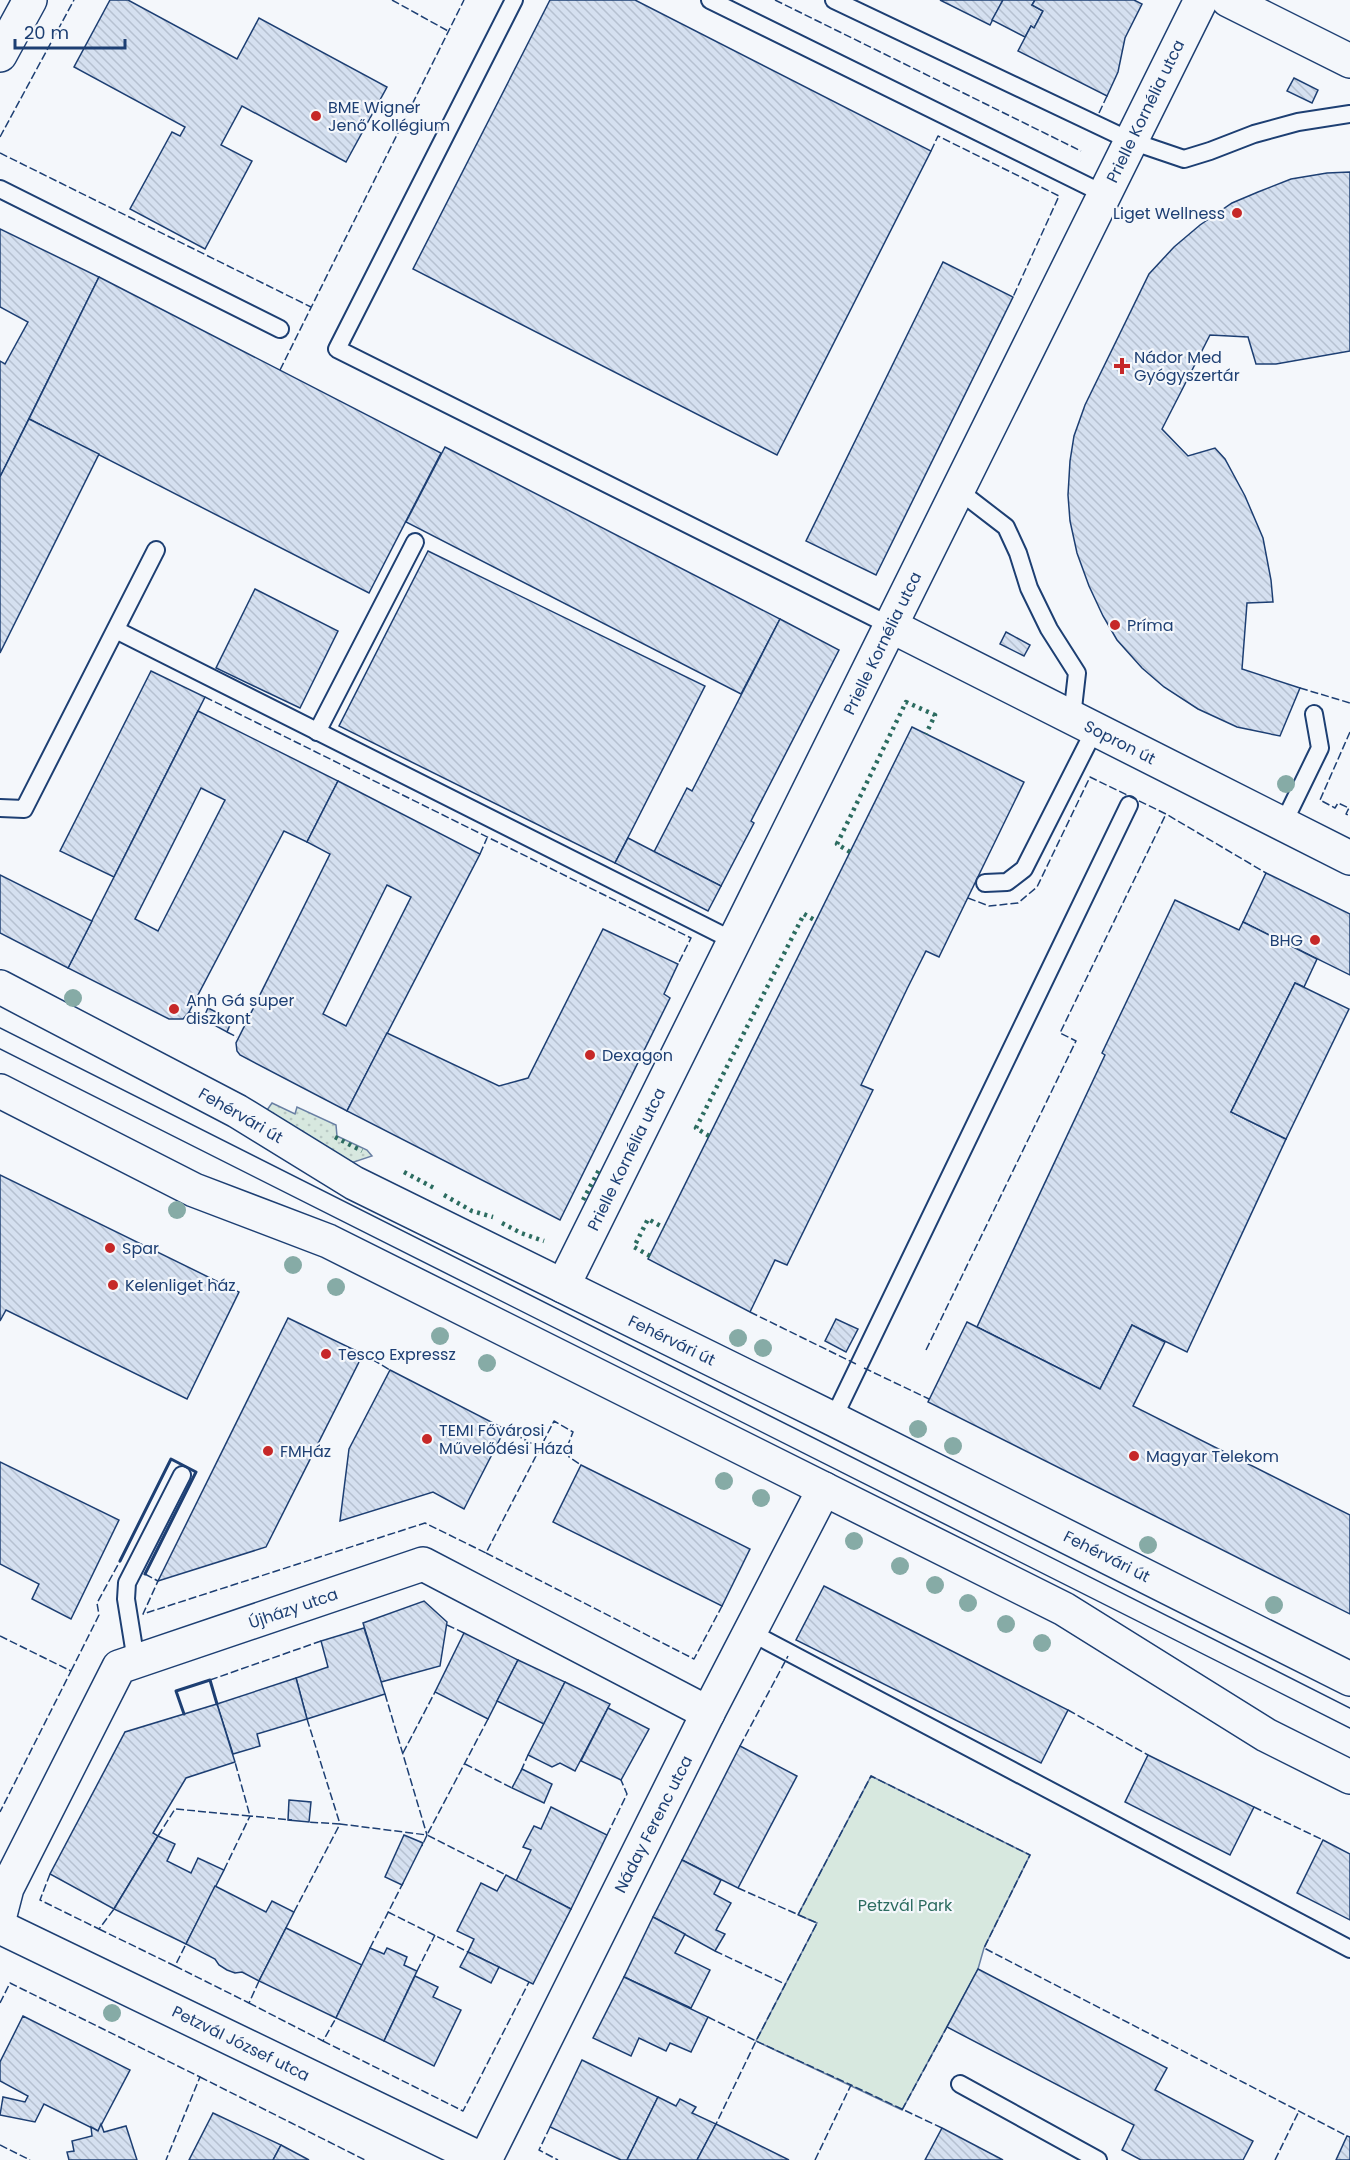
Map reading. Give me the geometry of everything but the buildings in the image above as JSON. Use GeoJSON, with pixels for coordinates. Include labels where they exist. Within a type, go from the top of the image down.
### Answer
{"type":"FeatureCollection","features":[{"type":"Feature","properties":{"kind":"street"},"geometry":{"type":"LineString","coordinates":[[0,55],[30,0]]}},
{"type":"Feature","properties":{"kind":"street","name":"Prielle Kornélia utca"},"geometry":{"type":"LineString","coordinates":[[563,1286],[1201,0]]}},
{"type":"Feature","properties":{"kind":"street"},"geometry":{"type":"LineString","coordinates":[[1228,0],[1350,61]]}},
{"type":"Feature","properties":{"kind":"street","name":"Sopron út"},"geometry":{"type":"LineString","coordinates":[[891,626],[1350,858]]}},
{"type":"Feature","properties":{"kind":"street","name":"Fehérvári út"},"geometry":{"type":"LineString","coordinates":[[0,987],[237,1111],[354,1183],[833,1419],[1350,1679]]}},
{"type":"Feature","properties":{"kind":"street"},"geometry":{"type":"LineString","coordinates":[[0,1091],[194,1190],[328,1241],[1064,1609],[1266,1735],[1350,1777]]}},
{"type":"Feature","properties":{"kind":"street","name":"Náday Ferenc utca"},"geometry":{"type":"LineString","coordinates":[[484,2160],[708,1713],[824,1490]]}},
{"type":"Feature","properties":{"kind":"street","name":"Újházy utca"},"geometry":{"type":"LineString","coordinates":[[0,1915],[7,1888],[119,1667],[423,1564],[708,1713]]}},
{"type":"Feature","properties":{"kind":"street","name":"Petzvál József utca"},"geometry":{"type":"LineString","coordinates":[[0,1927],[484,2160]]}},
{"type":"Feature","properties":{"kind":"lane"},"geometry":{"type":"LineString","coordinates":[[514,0],[337,349],[891,626]]}},
{"type":"Feature","properties":{"kind":"lane"},"geometry":{"type":"LineString","coordinates":[[710,0],[1104,194]]}},
{"type":"Feature","properties":{"kind":"lane"},"geometry":{"type":"LineString","coordinates":[[834,0],[1131,141],[1184,159],[1210,152],[1254,134],[1298,122],[1350,114]]}},
{"type":"Feature","properties":{"kind":"lane"},"geometry":{"type":"LineString","coordinates":[[0,189],[280,329]]}},
{"type":"Feature","properties":{"kind":"lane"},"geometry":{"type":"LineString","coordinates":[[958,490],[1006,527],[1018,553],[1029,588],[1049,629],[1077,674],[1083,723],[1024,869],[1007,882],[985,883]]}},
{"type":"Feature","properties":{"kind":"lane"},"geometry":{"type":"LineString","coordinates":[[317,732],[415,542]]}},
{"type":"Feature","properties":{"kind":"lane"},"geometry":{"type":"LineString","coordinates":[[0,808],[24,809],[156,550]]}},
{"type":"Feature","properties":{"kind":"lane"},"geometry":{"type":"LineString","coordinates":[[116,630],[735,941]]}},
{"type":"Feature","properties":{"kind":"lane"},"geometry":{"type":"LineString","coordinates":[[1283,824],[1320,748],[1314,714]]}},
{"type":"Feature","properties":{"kind":"lane"},"geometry":{"type":"LineString","coordinates":[[833,1419],[1129,805]]}},
{"type":"Feature","properties":{"kind":"lane"},"geometry":{"type":"LineString","coordinates":[[136,1661],[126,1599],[127,1584],[182,1475]]}},
{"type":"Feature","properties":{"kind":"lane"},"geometry":{"type":"LineString","coordinates":[[750,1632],[1350,1949]]}},
{"type":"Feature","properties":{"kind":"lane"},"geometry":{"type":"LineString","coordinates":[[960,2084],[1070,2154],[1098,2160]]}},
{"type":"Feature","properties":{"kind":"green space"},"geometry":{"type":"Polygon","coordinates":[[[272,1103],[295,1114],[297,1107],[336,1125],[337,1136],[367,1150],[372,1156],[351,1163],[267,1110],[272,1103]]]}},
{"type":"Feature","properties":{"kind":"green space","name":"Petzvál Park"},"geometry":{"type":"Polygon","coordinates":[[[871,1776],[1030,1855],[984,1948],[978,1969],[902,2110],[756,2041],[817,1923],[798,1915],[871,1776]]]}},
{"type":"Feature","properties":{"kind":"tram line"},"geometry":{"type":"LineString","coordinates":[[0,1028],[1350,1708]]}},
{"type":"Feature","properties":{"kind":"tram line"},"geometry":{"type":"LineString","coordinates":[[0,1049],[1350,1728]]}},
{"type":"Feature","properties":{"kind":"hedge"},"geometry":{"type":"LineString","coordinates":[[850,852],[837,844],[906,702],[935,715],[926,734]]}},
{"type":"Feature","properties":{"kind":"hedge"},"geometry":{"type":"LineString","coordinates":[[709,1136],[696,1128],[804,914],[816,921]]}},
{"type":"Feature","properties":{"kind":"hedge"},"geometry":{"type":"LineString","coordinates":[[335,1137],[362,1151]]}},
{"type":"Feature","properties":{"kind":"hedge"},"geometry":{"type":"LineString","coordinates":[[583,1200],[600,1168]]}},
{"type":"Feature","properties":{"kind":"hedge"},"geometry":{"type":"LineString","coordinates":[[404,1172],[434,1188]]}},
{"type":"Feature","properties":{"kind":"hedge"},"geometry":{"type":"LineString","coordinates":[[444,1195],[472,1211],[493,1217]]}},
{"type":"Feature","properties":{"kind":"hedge"},"geometry":{"type":"LineString","coordinates":[[650,1256],[634,1247],[648,1219],[664,1228]]}},
{"type":"Feature","properties":{"kind":"hedge"},"geometry":{"type":"LineString","coordinates":[[502,1223],[544,1241]]}},
{"type":"Feature","properties":{"kind":"fence"},"geometry":{"type":"LineString","coordinates":[[0,137],[74,0]]}},
{"type":"Feature","properties":{"kind":"fence"},"geometry":{"type":"LineString","coordinates":[[392,0],[448,31]]}},
{"type":"Feature","properties":{"kind":"fence"},"geometry":{"type":"LineString","coordinates":[[280,370],[464,0]]}},
{"type":"Feature","properties":{"kind":"fence"},"geometry":{"type":"LineString","coordinates":[[775,0],[1081,151]]}},
{"type":"Feature","properties":{"kind":"fence"},"geometry":{"type":"LineString","coordinates":[[1099,113],[1107,96]]}},
{"type":"Feature","properties":{"kind":"fence"},"geometry":{"type":"LineString","coordinates":[[931,151],[938,136],[1059,196],[1013,297]]}},
{"type":"Feature","properties":{"kind":"fence"},"geometry":{"type":"LineString","coordinates":[[0,153],[311,307]]}},
{"type":"Feature","properties":{"kind":"fence"},"geometry":{"type":"LineString","coordinates":[[1300,688],[1350,703]]}},
{"type":"Feature","properties":{"kind":"fence"},"geometry":{"type":"LineString","coordinates":[[205,697],[691,938],[678,964]]}},
{"type":"Feature","properties":{"kind":"fence"},"geometry":{"type":"LineString","coordinates":[[1350,732],[1320,800],[1335,808],[1338,803],[1349,808],[1346,814],[1350,816]]}},
{"type":"Feature","properties":{"kind":"fence"},"geometry":{"type":"LineString","coordinates":[[968,898],[989,906],[1018,903],[1037,887],[1090,777],[1166,814],[1266,873]]}},
{"type":"Feature","properties":{"kind":"fence"},"geometry":{"type":"LineString","coordinates":[[926,1350],[1076,1041],[1060,1033],[1166,814]]}},
{"type":"Feature","properties":{"kind":"fence"},"geometry":{"type":"LineString","coordinates":[[480,854],[487,838]]}},
{"type":"Feature","properties":{"kind":"fence"},"geometry":{"type":"LineString","coordinates":[[189,1012],[203,1019]]}},
{"type":"Feature","properties":{"kind":"fence"},"geometry":{"type":"LineString","coordinates":[[227,1032],[237,1037]]}},
{"type":"Feature","properties":{"kind":"fence"},"geometry":{"type":"LineString","coordinates":[[750,1312],[856,1364]]}},
{"type":"Feature","properties":{"kind":"fence"},"geometry":{"type":"LineString","coordinates":[[363,1354],[390,1370]]}},
{"type":"Feature","properties":{"kind":"fence"},"geometry":{"type":"LineString","coordinates":[[864,1368],[929,1399]]}},
{"type":"Feature","properties":{"kind":"fence"},"geometry":{"type":"LineString","coordinates":[[145,1574],[158,1581],[143,1614],[425,1523],[486,1553],[554,1421],[573,1432],[567,1447],[569,1457],[581,1465]]}},
{"type":"Feature","properties":{"kind":"fence"},"geometry":{"type":"LineString","coordinates":[[505,1429],[540,1448]]}},
{"type":"Feature","properties":{"kind":"fence"},"geometry":{"type":"LineString","coordinates":[[486,1553],[694,1659],[722,1606]]}},
{"type":"Feature","properties":{"kind":"fence"},"geometry":{"type":"LineString","coordinates":[[71,1671],[99,1615],[97,1603],[120,1561]]}},
{"type":"Feature","properties":{"kind":"fence"},"geometry":{"type":"LineString","coordinates":[[447,1625],[464,1633]]}},
{"type":"Feature","properties":{"kind":"fence"},"geometry":{"type":"LineString","coordinates":[[0,1636],[71,1671],[0,1812]]}},
{"type":"Feature","properties":{"kind":"fence"},"geometry":{"type":"LineString","coordinates":[[210,1680],[321,1641]]}},
{"type":"Feature","properties":{"kind":"fence"},"geometry":{"type":"LineString","coordinates":[[740,1746],[788,1656]]}},
{"type":"Feature","properties":{"kind":"fence"},"geometry":{"type":"LineString","coordinates":[[403,1753],[435,1692]]}},
{"type":"Feature","properties":{"kind":"fence"},"geometry":{"type":"LineString","coordinates":[[385,1694],[427,1835]]}},
{"type":"Feature","properties":{"kind":"fence"},"geometry":{"type":"LineString","coordinates":[[1068,1710],[1148,1755]]}},
{"type":"Feature","properties":{"kind":"fence"},"geometry":{"type":"LineString","coordinates":[[307,1719],[340,1824],[307,1822]]}},
{"type":"Feature","properties":{"kind":"fence"},"geometry":{"type":"LineString","coordinates":[[488,1719],[427,1835],[506,1875]]}},
{"type":"Feature","properties":{"kind":"fence"},"geometry":{"type":"LineString","coordinates":[[521,1771],[528,1755]]}},
{"type":"Feature","properties":{"kind":"fence"},"geometry":{"type":"LineString","coordinates":[[158,1836],[175,1809],[250,1816],[235,1762]]}},
{"type":"Feature","properties":{"kind":"fence"},"geometry":{"type":"LineString","coordinates":[[465,1764],[512,1788]]}},
{"type":"Feature","properties":{"kind":"fence"},"geometry":{"type":"LineString","coordinates":[[798,1915],[871,1776],[1030,1855],[984,1948],[1347,2136]]}},
{"type":"Feature","properties":{"kind":"fence"},"geometry":{"type":"LineString","coordinates":[[607,1835],[627,1794],[621,1780]]}},
{"type":"Feature","properties":{"kind":"fence"},"geometry":{"type":"LineString","coordinates":[[1254,1807],[1323,1840]]}},
{"type":"Feature","properties":{"kind":"fence"},"geometry":{"type":"LineString","coordinates":[[224,1870],[250,1816],[292,1820]]}},
{"type":"Feature","properties":{"kind":"fence"},"geometry":{"type":"LineString","coordinates":[[294,1912],[340,1824],[427,1835],[422,1846]]}},
{"type":"Feature","properties":{"kind":"fence"},"geometry":{"type":"LineString","coordinates":[[50,1874],[40,1900],[99,1929],[114,1909]]}},
{"type":"Feature","properties":{"kind":"fence"},"geometry":{"type":"LineString","coordinates":[[370,1948],[403,1883]]}},
{"type":"Feature","properties":{"kind":"fence"},"geometry":{"type":"LineString","coordinates":[[738,1888],[817,1923],[756,2041],[851,2085]]}},
{"type":"Feature","properties":{"kind":"fence"},"geometry":{"type":"LineString","coordinates":[[388,1912],[468,1952]]}},
{"type":"Feature","properties":{"kind":"fence"},"geometry":{"type":"LineString","coordinates":[[99,1929],[175,1966],[186,1944]]}},
{"type":"Feature","properties":{"kind":"fence"},"geometry":{"type":"LineString","coordinates":[[417,1971],[435,1935]]}},
{"type":"Feature","properties":{"kind":"fence"},"geometry":{"type":"LineString","coordinates":[[715,1951],[785,1984]]}},
{"type":"Feature","properties":{"kind":"fence"},"geometry":{"type":"LineString","coordinates":[[175,1966],[249,2003],[259,1981]]}},
{"type":"Feature","properties":{"kind":"fence"},"geometry":{"type":"LineString","coordinates":[[323,2041],[463,2111],[529,1982]]}},
{"type":"Feature","properties":{"kind":"fence"},"geometry":{"type":"LineString","coordinates":[[0,2003],[10,1983],[200,2077],[166,2160]]}},
{"type":"Feature","properties":{"kind":"fence"},"geometry":{"type":"LineString","coordinates":[[249,2003],[323,2041],[336,2018]]}},
{"type":"Feature","properties":{"kind":"fence"},"geometry":{"type":"LineString","coordinates":[[708,2017],[756,2041],[716,2124]]}},
{"type":"Feature","properties":{"kind":"fence"},"geometry":{"type":"LineString","coordinates":[[902,2110],[947,2027]]}},
{"type":"Feature","properties":{"kind":"fence"},"geometry":{"type":"LineString","coordinates":[[200,2077],[365,2160]]}},
{"type":"Feature","properties":{"kind":"fence"},"geometry":{"type":"LineString","coordinates":[[815,2160],[851,2085],[942,2128]]}},
{"type":"Feature","properties":{"kind":"fence"},"geometry":{"type":"LineString","coordinates":[[1275,2160],[1299,2111]]}},
{"type":"Feature","properties":{"kind":"fence"},"geometry":{"type":"LineString","coordinates":[[550,2127],[539,2150],[558,2160]]}},
{"type":"Feature","properties":{"kind":"fence"},"geometry":{"type":"LineString","coordinates":[[0,2145],[30,2160]]}},
{"type":"Feature","properties":{"kind":"wall"},"geometry":{"type":"LineString","coordinates":[[120,1561],[171,1459],[196,1472],[145,1574]]}},
{"type":"Feature","properties":{"kind":"wall"},"geometry":{"type":"LineString","coordinates":[[184,1714],[176,1691],[210,1680],[217,1704]]}},
{"type":"Feature","properties":{"kind":"place","name":"BME Wigner Jenő Kollégium"},"geometry":{"type":"Point","coordinates":[316,116]}},
{"type":"Feature","properties":{"kind":"place","name":"Liget Wellness"},"geometry":{"type":"Point","coordinates":[1237,213]}},
{"type":"Feature","properties":{"kind":"place","name":"Nádor Med Gyógyszertár"},"geometry":{"type":"Point","coordinates":[1122,366]}},
{"type":"Feature","properties":{"kind":"place","name":"Príma"},"geometry":{"type":"Point","coordinates":[1115,625]}},
{"type":"Feature","properties":{"kind":"place","name":"BHG"},"geometry":{"type":"Point","coordinates":[1315,940]}},
{"type":"Feature","properties":{"kind":"place","name":"Anh Gá super diszkont"},"geometry":{"type":"Point","coordinates":[174,1009]}},
{"type":"Feature","properties":{"kind":"place","name":"Dexagon"},"geometry":{"type":"Point","coordinates":[590,1055]}},
{"type":"Feature","properties":{"kind":"place","name":"Spar"},"geometry":{"type":"Point","coordinates":[110,1248]}},
{"type":"Feature","properties":{"kind":"place","name":"Kelenliget ház"},"geometry":{"type":"Point","coordinates":[113,1285]}},
{"type":"Feature","properties":{"kind":"place","name":"Tesco Expressz"},"geometry":{"type":"Point","coordinates":[326,1354]}},
{"type":"Feature","properties":{"kind":"place","name":"TEMI Fővárosi Művelődési Háza"},"geometry":{"type":"Point","coordinates":[427,1439]}},
{"type":"Feature","properties":{"kind":"place","name":"FMHáz"},"geometry":{"type":"Point","coordinates":[268,1451]}},
{"type":"Feature","properties":{"kind":"place","name":"Magyar Telekom"},"geometry":{"type":"Point","coordinates":[1134,1456]}}]}
